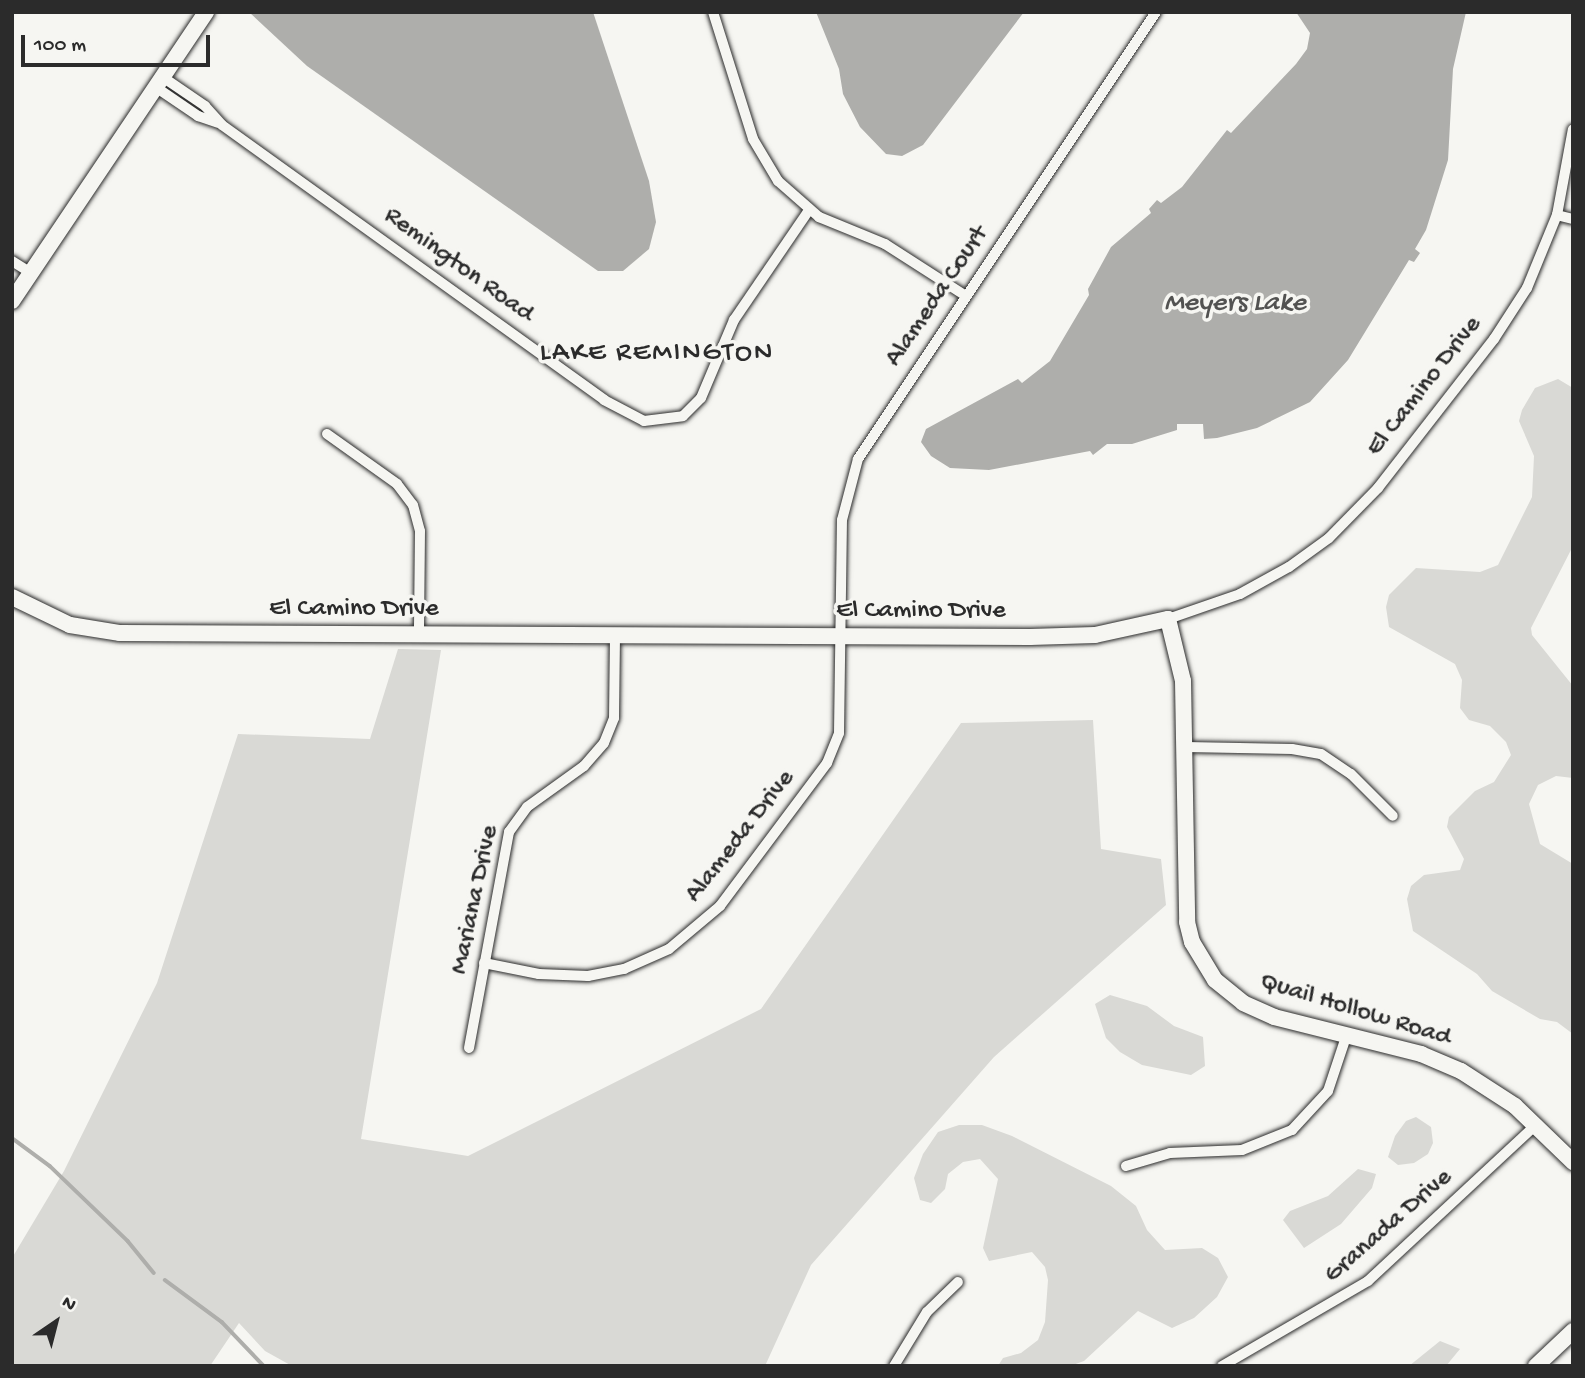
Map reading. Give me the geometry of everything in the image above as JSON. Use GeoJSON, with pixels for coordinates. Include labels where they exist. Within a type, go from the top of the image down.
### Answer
{"type":"FeatureCollection","features":[{"type":"Feature","properties":{"kind":"street"},"geometry":{"type":"LineString","coordinates":[[12,300],[206,12]]}},
{"type":"Feature","properties":{"kind":"street"},"geometry":{"type":"LineString","coordinates":[[713,12],[760,154],[778,181],[809,211],[885,244],[966,296]]}},
{"type":"Feature","properties":{"kind":"street","name":"Alameda Court"},"geometry":{"type":"LineString","coordinates":[[841,636],[842,520],[850,480],[870,440],[1156,12]]}},
{"type":"Feature","properties":{"kind":"street","name":"Remington Road"},"geometry":{"type":"LineString","coordinates":[[160,83],[205,106],[222,125],[604,400],[643,421],[683,416],[701,398],[734,320],[809,211]]}},
{"type":"Feature","properties":{"kind":"street","name":"El Camino Drive"},"geometry":{"type":"LineString","coordinates":[[12,597],[70,625],[108,632],[1078,636],[1168,619],[1226,599],[1276,575],[1329,538],[1359,509],[1513,313],[1539,265],[1557,215],[1573,129]]}},
{"type":"Feature","properties":{"kind":"street"},"geometry":{"type":"LineString","coordinates":[[1557,215],[1573,219]]}},
{"type":"Feature","properties":{"kind":"street"},"geometry":{"type":"LineString","coordinates":[[12,261],[31,273]]}},
{"type":"Feature","properties":{"kind":"street"},"geometry":{"type":"LineString","coordinates":[[327,434],[397,484],[413,505],[419,531],[419,634]]}},
{"type":"Feature","properties":{"kind":"street","name":"Quail Hollow Road"},"geometry":{"type":"LineString","coordinates":[[1168,619],[1182,669],[1186,909],[1192,943],[1202,962],[1225,989],[1252,1008],[1347,1034],[1461,1071],[1536,1125],[1573,1162]]}},
{"type":"Feature","properties":{"kind":"street","name":"Mariana Drive"},"geometry":{"type":"LineString","coordinates":[[469,1048],[505,848],[514,822],[527,807],[592,759],[612,727],[615,635]]}},
{"type":"Feature","properties":{"kind":"street","name":"Alameda Drive"},"geometry":{"type":"LineString","coordinates":[[484,964],[563,976],[612,972],[669,949],[710,918],[832,755],[839,733],[841,636]]}},
{"type":"Feature","properties":{"kind":"street"},"geometry":{"type":"LineString","coordinates":[[1185,747],[1292,749],[1321,754],[1351,774],[1393,816]]}},
{"type":"Feature","properties":{"kind":"street"},"geometry":{"type":"LineString","coordinates":[[1126,1166],[1170,1153],[1229,1151],[1273,1141],[1309,1115],[1323,1099],[1347,1034]]}},
{"type":"Feature","properties":{"kind":"street","name":"Granada Drive"},"geometry":{"type":"LineString","coordinates":[[1222,1366],[1328,1308],[1368,1281],[1536,1125]]}},
{"type":"Feature","properties":{"kind":"street"},"geometry":{"type":"LineString","coordinates":[[894,1366],[927,1312],[958,1282]]}},
{"type":"Feature","properties":{"kind":"street"},"geometry":{"type":"LineString","coordinates":[[1536,1366],[1573,1331]]}},
{"type":"Feature","properties":{"kind":"shaded area"},"geometry":{"type":"Polygon","coordinates":[[[1558,379],[1573,388],[1573,546],[1531,628],[1532,635],[1573,686],[1573,778],[1556,776],[1538,785],[1529,804],[1540,844],[1573,864],[1573,1034],[1557,1022],[1540,1019],[1492,991],[1477,974],[1413,931],[1407,899],[1411,886],[1424,875],[1460,870],[1464,859],[1447,827],[1449,817],[1475,791],[1494,782],[1511,755],[1506,742],[1490,726],[1469,720],[1460,708],[1462,680],[1455,664],[1389,627],[1386,607],[1389,595],[1416,568],[1480,572],[1498,565],[1532,497],[1534,456],[1519,421],[1522,410],[1535,388],[1558,379]]]}},
{"type":"Feature","properties":{"kind":"shaded area"},"geometry":{"type":"Polygon","coordinates":[[[398,649],[441,650],[361,1139],[468,1156],[761,1009],[961,723],[1093,720],[1101,849],[1161,859],[1166,905],[994,1057],[811,1265],[765,1366],[292,1366],[265,1351],[239,1323],[210,1366],[12,1366],[12,1258],[64,1171],[157,983],[238,734],[370,739],[398,649]]]}},
{"type":"Feature","properties":{"kind":"shaded area"},"geometry":{"type":"Polygon","coordinates":[[[1110,995],[1147,1006],[1174,1026],[1203,1037],[1205,1066],[1191,1075],[1142,1065],[1120,1052],[1106,1038],[1095,1004],[1110,995]]]}},
{"type":"Feature","properties":{"kind":"shaded area"},"geometry":{"type":"Polygon","coordinates":[[[1416,1117],[1431,1127],[1433,1143],[1428,1154],[1414,1163],[1398,1165],[1388,1157],[1395,1136],[1406,1121],[1416,1117]]]}},
{"type":"Feature","properties":{"kind":"shaded area"},"geometry":{"type":"Polygon","coordinates":[[[959,1125],[982,1125],[1012,1136],[1111,1186],[1136,1206],[1147,1230],[1165,1250],[1202,1248],[1218,1258],[1228,1277],[1217,1297],[1194,1318],[1172,1328],[1138,1311],[1084,1361],[1070,1366],[998,1366],[1003,1358],[1021,1353],[1038,1340],[1045,1322],[1048,1280],[1045,1267],[1032,1252],[989,1261],[983,1248],[998,1179],[980,1159],[963,1162],[948,1174],[945,1189],[931,1203],[920,1200],[914,1178],[923,1154],[938,1132],[959,1125]]]}},
{"type":"Feature","properties":{"kind":"shaded area"},"geometry":{"type":"Polygon","coordinates":[[[1358,1169],[1376,1174],[1372,1188],[1341,1224],[1304,1248],[1283,1220],[1290,1211],[1328,1196],[1358,1169]]]}},
{"type":"Feature","properties":{"kind":"shaded area"},"geometry":{"type":"Polygon","coordinates":[[[1440,1341],[1460,1349],[1446,1366],[1409,1366],[1440,1341]]]}},
{"type":"Feature","properties":{"kind":"water"},"geometry":{"type":"Polygon","coordinates":[[[249,12],[593,12],[649,181],[656,222],[649,249],[623,271],[598,271],[307,66],[249,12]]]}},
{"type":"Feature","properties":{"kind":"water"},"geometry":{"type":"Polygon","coordinates":[[[816,12],[1024,12],[923,145],[902,156],[886,154],[860,127],[843,94],[839,69],[816,12]]]}},
{"type":"Feature","properties":{"kind":"water","name":"Meyers Lake"},"geometry":{"type":"Polygon","coordinates":[[[1296,12],[1466,12],[1453,69],[1448,160],[1426,230],[1415,249],[1420,253],[1414,262],[1409,260],[1348,360],[1310,402],[1257,428],[1217,438],[1204,439],[1203,424],[1177,424],[1177,430],[1132,444],[1107,444],[1093,455],[1090,451],[989,470],[950,468],[931,456],[921,442],[926,429],[1018,379],[1022,383],[1050,361],[1089,295],[1088,289],[1111,247],[1151,213],[1149,209],[1157,200],[1161,203],[1182,187],[1227,130],[1231,133],[1296,64],[1307,49],[1310,33],[1296,12]]]}},
{"type":"Feature","properties":{"kind":"waterway"},"geometry":{"type":"LineString","coordinates":[[12,1138],[50,1166],[128,1241],[154,1273]]}},
{"type":"Feature","properties":{"kind":"waterway"},"geometry":{"type":"LineString","coordinates":[[165,1280],[222,1322],[264,1366]]}},
{"type":"Feature","properties":{"kind":"district","name":"LAKE REMINGTON"},"geometry":{"type":"Point","coordinates":[657,354]}}]}
